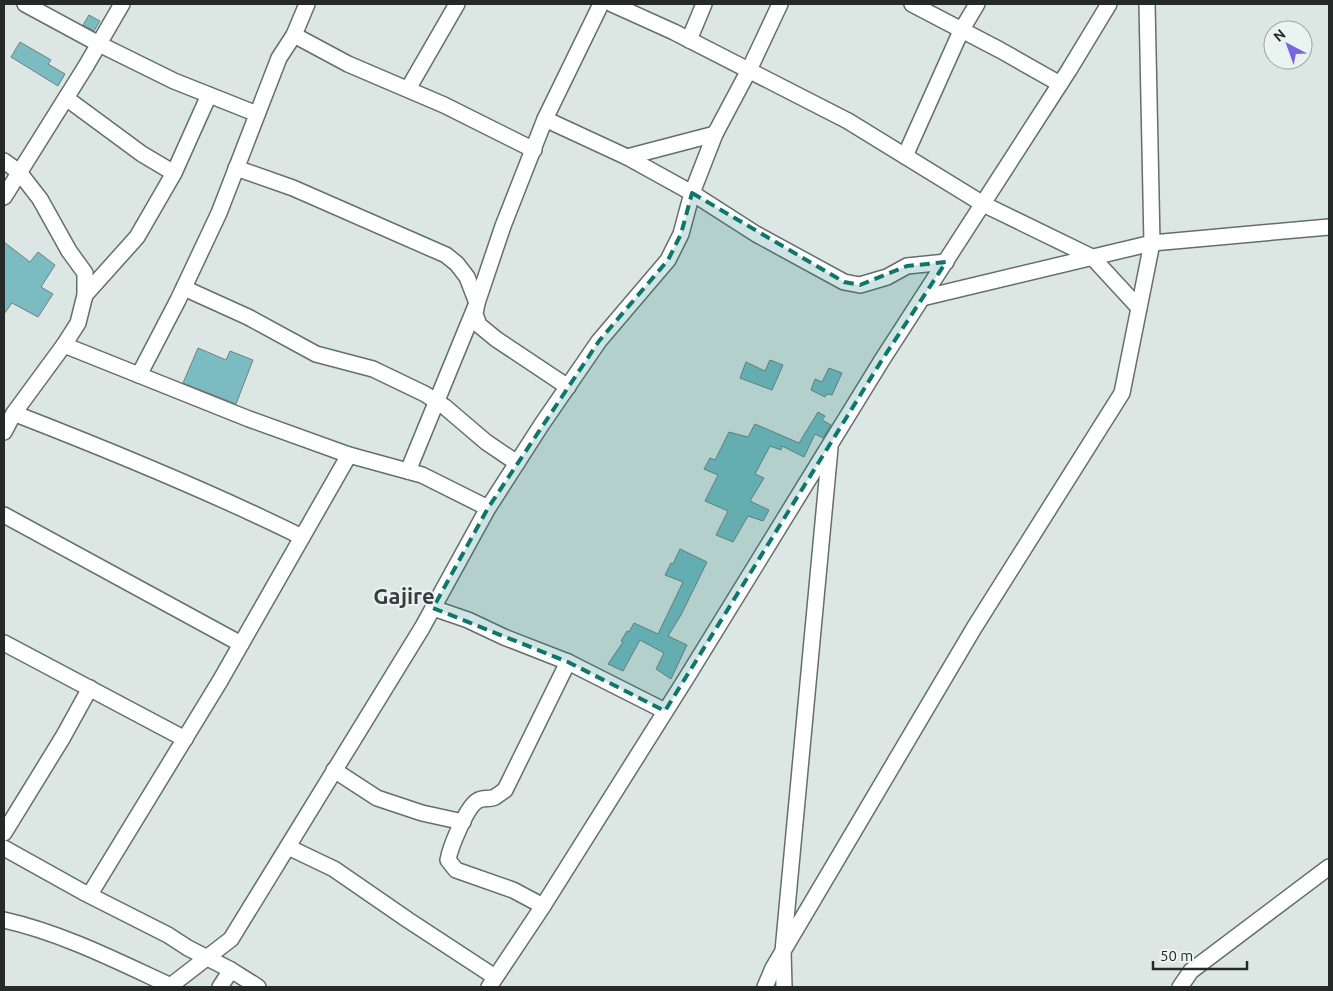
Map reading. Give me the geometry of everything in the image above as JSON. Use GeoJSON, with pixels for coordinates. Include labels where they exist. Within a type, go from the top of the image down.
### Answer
{"type":"FeatureCollection","features":[{"type":"Feature","properties":{"kind":"street"},"geometry":{"type":"LineString","coordinates":[[25,4],[99,44],[174,81],[257,114]]}},
{"type":"Feature","properties":{"kind":"street"},"geometry":{"type":"LineString","coordinates":[[4,197],[122,4]]}},
{"type":"Feature","properties":{"kind":"street"},"geometry":{"type":"LineString","coordinates":[[139,375],[184,288],[219,213],[279,58],[294,35],[307,4]]}},
{"type":"Feature","properties":{"kind":"street"},"geometry":{"type":"LineString","coordinates":[[408,89],[457,4]]}},
{"type":"Feature","properties":{"kind":"street"},"geometry":{"type":"LineString","coordinates":[[408,471],[477,303],[503,226],[545,119],[601,4]]}},
{"type":"Feature","properties":{"kind":"street"},"geometry":{"type":"LineString","coordinates":[[612,4],[689,40],[848,120],[983,204],[1092,257],[1139,308]]}},
{"type":"Feature","properties":{"kind":"street"},"geometry":{"type":"LineString","coordinates":[[689,40],[704,4]]}},
{"type":"Feature","properties":{"kind":"street"},"geometry":{"type":"LineString","coordinates":[[4,920],[83,945],[170,986],[231,939],[433,608],[488,508],[542,424],[599,341],[668,260],[681,234],[692,193],[715,134],[780,4]]}},
{"type":"Feature","properties":{"kind":"street"},"geometry":{"type":"LineString","coordinates":[[912,4],[1060,84]]}},
{"type":"Feature","properties":{"kind":"street"},"geometry":{"type":"LineString","coordinates":[[905,156],[961,31],[977,4]]}},
{"type":"Feature","properties":{"kind":"street"},"geometry":{"type":"LineString","coordinates":[[288,847],[334,869],[408,920],[492,982],[543,906],[830,444],[1109,4]]}},
{"type":"Feature","properties":{"kind":"street"},"geometry":{"type":"LineString","coordinates":[[765,987],[773,968],[974,628],[1122,393],[1152,243],[1147,4]]}},
{"type":"Feature","properties":{"kind":"street"},"geometry":{"type":"LineString","coordinates":[[294,35],[348,64],[408,89],[534,150]]}},
{"type":"Feature","properties":{"kind":"street"},"geometry":{"type":"LineString","coordinates":[[85,295],[137,237],[174,173],[209,95]]}},
{"type":"Feature","properties":{"kind":"street"},"geometry":{"type":"LineString","coordinates":[[66,98],[142,154],[174,173]]}},
{"type":"Feature","properties":{"kind":"street"},"geometry":{"type":"LineString","coordinates":[[545,119],[627,157],[692,193],[756,234],[844,282],[860,285],[887,277],[907,266],[946,262]]}},
{"type":"Feature","properties":{"kind":"street"},"geometry":{"type":"LineString","coordinates":[[627,157],[715,134]]}},
{"type":"Feature","properties":{"kind":"street"},"geometry":{"type":"LineString","coordinates":[[4,161],[19,172],[40,200],[84,273],[85,295],[78,323],[14,414],[4,432]]}},
{"type":"Feature","properties":{"kind":"street"},"geometry":{"type":"LineString","coordinates":[[236,168],[293,188],[438,250],[457,264],[466,277],[477,303],[476,314],[479,325],[496,340],[568,386]]}},
{"type":"Feature","properties":{"kind":"street"},"geometry":{"type":"LineString","coordinates":[[922,298],[1152,243],[1329,226]]}},
{"type":"Feature","properties":{"kind":"street"},"geometry":{"type":"LineString","coordinates":[[184,288],[248,317],[316,354],[373,370],[425,394],[437,401],[486,442],[517,463]]}},
{"type":"Feature","properties":{"kind":"street"},"geometry":{"type":"LineString","coordinates":[[64,345],[249,419],[349,455],[422,475],[488,508]]}},
{"type":"Feature","properties":{"kind":"street"},"geometry":{"type":"LineString","coordinates":[[14,414],[92,444],[244,508],[302,537]]}},
{"type":"Feature","properties":{"kind":"street"},"geometry":{"type":"LineString","coordinates":[[784,987],[783,951],[830,444]]}},
{"type":"Feature","properties":{"kind":"street"},"geometry":{"type":"LineString","coordinates":[[90,894],[242,644],[349,455]]}},
{"type":"Feature","properties":{"kind":"street"},"geometry":{"type":"LineString","coordinates":[[4,515],[242,644]]}},
{"type":"Feature","properties":{"kind":"street"},"geometry":{"type":"LineString","coordinates":[[433,608],[468,620],[504,637],[568,662],[665,711]]}},
{"type":"Feature","properties":{"kind":"street"},"geometry":{"type":"LineString","coordinates":[[4,644],[185,739]]}},
{"type":"Feature","properties":{"kind":"street"},"geometry":{"type":"LineString","coordinates":[[543,906],[513,890],[456,870],[448,860],[449,852],[474,803],[482,798],[494,798],[504,790],[568,662]]}},
{"type":"Feature","properties":{"kind":"street"},"geometry":{"type":"LineString","coordinates":[[4,833],[63,737],[90,688]]}},
{"type":"Feature","properties":{"kind":"street"},"geometry":{"type":"LineString","coordinates":[[334,770],[377,798],[422,813],[463,822]]}},
{"type":"Feature","properties":{"kind":"street"},"geometry":{"type":"LineString","coordinates":[[4,848],[258,987]]}},
{"type":"Feature","properties":{"kind":"street"},"geometry":{"type":"LineString","coordinates":[[1180,987],[1190,972],[1329,867]]}},
{"type":"Feature","properties":{"kind":"street"},"geometry":{"type":"LineString","coordinates":[[220,987],[230,970]]}},
{"type":"Feature","properties":{"kind":"highlighted area"},"geometry":{"type":"Polygon","coordinates":[[[692,193],[844,282],[860,285],[907,266],[946,262],[882,360],[665,711],[568,662],[433,608],[488,508],[599,341],[668,260],[681,234],[692,193]]]}},
{"type":"Feature","properties":{"kind":"building"},"geometry":{"type":"Polygon","coordinates":[[[89,15],[100,21],[94,31],[83,25],[89,15]]]}},
{"type":"Feature","properties":{"kind":"building"},"geometry":{"type":"Polygon","coordinates":[[[20,42],[51,60],[48,64],[65,74],[58,86],[11,57],[20,42]]]}},
{"type":"Feature","properties":{"kind":"building"},"geometry":{"type":"Polygon","coordinates":[[[4,242],[30,262],[38,252],[55,265],[41,287],[53,294],[38,317],[12,303],[4,314],[4,242]]]}},
{"type":"Feature","properties":{"kind":"building"},"geometry":{"type":"Polygon","coordinates":[[[198,348],[226,360],[230,351],[253,360],[236,404],[183,383],[198,348]]]}},
{"type":"Feature","properties":{"kind":"building"},"geometry":{"type":"Polygon","coordinates":[[[770,360],[783,365],[772,390],[740,378],[746,362],[765,371],[770,360]]]}},
{"type":"Feature","properties":{"kind":"building"},"geometry":{"type":"Polygon","coordinates":[[[829,368],[842,373],[832,395],[827,394],[825,397],[811,390],[815,379],[822,382],[829,368]]]}},
{"type":"Feature","properties":{"kind":"building"},"geometry":{"type":"Polygon","coordinates":[[[818,412],[825,416],[822,420],[831,425],[823,438],[815,434],[804,457],[782,446],[781,450],[770,446],[755,474],[764,478],[750,501],[769,510],[763,521],[748,516],[733,542],[716,535],[728,511],[705,501],[718,475],[704,469],[710,458],[715,460],[729,432],[748,437],[755,424],[799,443],[818,412]]]}},
{"type":"Feature","properties":{"kind":"building"},"geometry":{"type":"Polygon","coordinates":[[[680,549],[707,562],[681,615],[668,636],[687,645],[671,679],[656,669],[664,653],[640,640],[623,671],[608,664],[623,642],[621,641],[627,631],[629,632],[634,623],[658,634],[683,582],[665,575],[680,549]]]}},
{"type":"Feature","properties":{"kind":"district","name":"Gajire"},"geometry":{"type":"Point","coordinates":[404,596]}}]}
